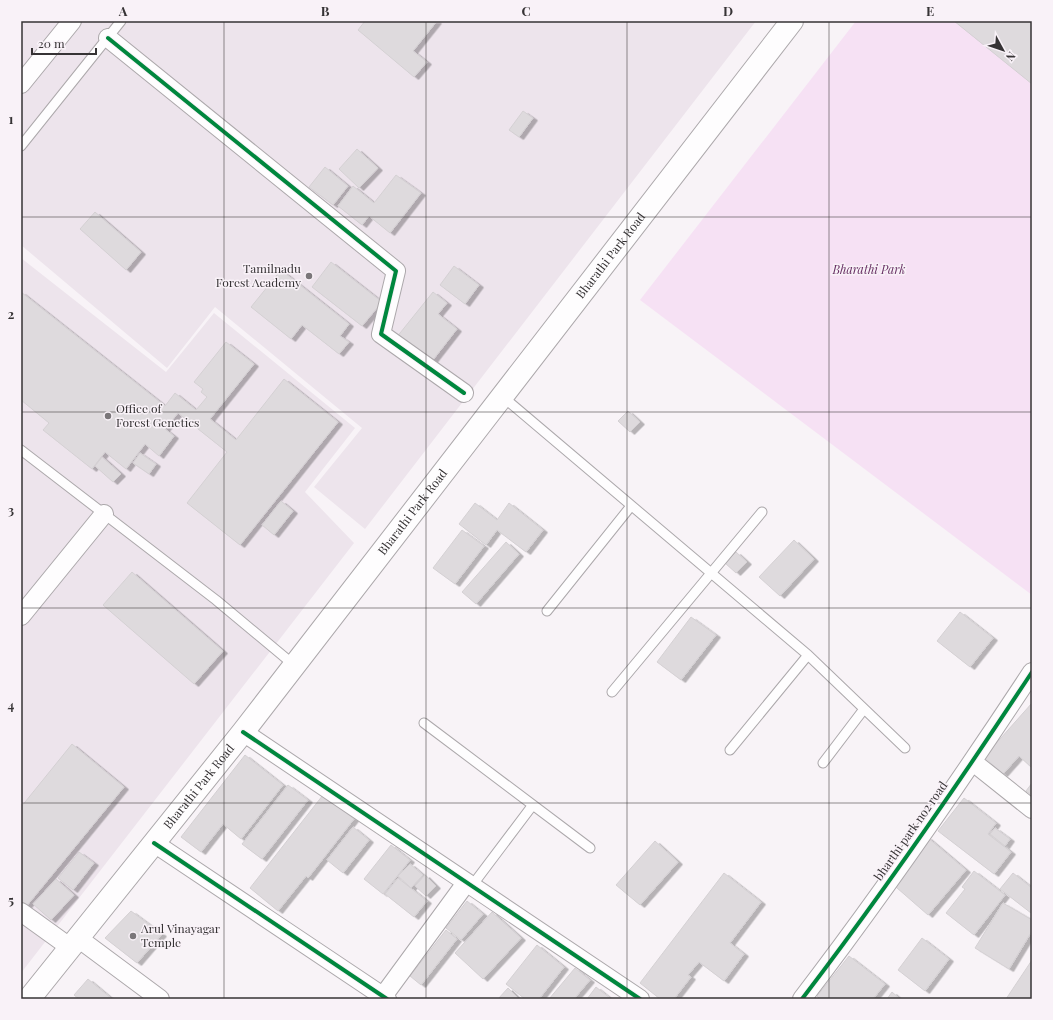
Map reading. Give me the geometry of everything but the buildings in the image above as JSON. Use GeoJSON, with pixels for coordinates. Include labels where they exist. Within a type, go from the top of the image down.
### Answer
{"type":"FeatureCollection","features":[{"type":"Feature","properties":{"kind":"main road","name":"Bharathi Park Road"},"geometry":{"type":"LineString","coordinates":[[29,999],[243,732],[792,21]]}},
{"type":"Feature","properties":{"kind":"street"},"geometry":{"type":"LineString","coordinates":[[21,84],[72,21]]}},
{"type":"Feature","properties":{"kind":"street"},"geometry":{"type":"LineString","coordinates":[[108,38],[396,272],[381,334],[464,393]]}},
{"type":"Feature","properties":{"kind":"street"},"geometry":{"type":"LineString","coordinates":[[21,616],[104,514]]}},
{"type":"Feature","properties":{"kind":"street","name":"bharthi park no2 road"},"geometry":{"type":"LineString","coordinates":[[802,999],[837,953],[973,762],[1032,672]]}},
{"type":"Feature","properties":{"kind":"street"},"geometry":{"type":"LineString","coordinates":[[243,732],[468,885],[640,999]]}},
{"type":"Feature","properties":{"kind":"street"},"geometry":{"type":"LineString","coordinates":[[973,762],[1032,809]]}},
{"type":"Feature","properties":{"kind":"street"},"geometry":{"type":"LineString","coordinates":[[154,843],[384,998],[468,885]]}},
{"type":"Feature","properties":{"kind":"street"},"geometry":{"type":"LineString","coordinates":[[21,912],[75,943],[160,999]]}},
{"type":"Feature","properties":{"kind":"lane"},"geometry":{"type":"LineString","coordinates":[[21,146],[121,21]]}},
{"type":"Feature","properties":{"kind":"lane"},"geometry":{"type":"LineString","coordinates":[[502,396],[808,655],[905,748]]}},
{"type":"Feature","properties":{"kind":"lane"},"geometry":{"type":"LineString","coordinates":[[21,450],[216,600],[294,666]]}},
{"type":"Feature","properties":{"kind":"lane"},"geometry":{"type":"LineString","coordinates":[[547,612],[631,506]]}},
{"type":"Feature","properties":{"kind":"lane"},"geometry":{"type":"LineString","coordinates":[[612,692],[762,512]]}},
{"type":"Feature","properties":{"kind":"lane"},"geometry":{"type":"LineString","coordinates":[[730,750],[808,655]]}},
{"type":"Feature","properties":{"kind":"lane"},"geometry":{"type":"LineString","coordinates":[[823,763],[864,709]]}},
{"type":"Feature","properties":{"kind":"lane"},"geometry":{"type":"LineString","coordinates":[[424,723],[532,806],[590,848]]}},
{"type":"Feature","properties":{"kind":"lane"},"geometry":{"type":"LineString","coordinates":[[468,885],[532,806]]}},
{"type":"Feature","properties":{"kind":"shaded area","name":"Tamilnadu Forest Academy"},"geometry":{"type":"Polygon","coordinates":[[[21,21],[756,21],[365,529],[314,487],[362,428],[215,307],[167,368],[21,245],[21,21]]]}},
{"type":"Feature","properties":{"kind":"shaded area"},"geometry":{"type":"Polygon","coordinates":[[[21,258],[166,372],[214,313],[355,428],[305,492],[354,543],[21,973],[21,258]]]}},
{"type":"Feature","properties":{"kind":"green space","name":"Bharathi Park"},"geometry":{"type":"Polygon","coordinates":[[[856,21],[1032,21],[1032,595],[640,300],[856,21]]]}},
{"type":"Feature","properties":{"kind":"cycle path"},"geometry":{"type":"LineString","coordinates":[[108,38],[396,271],[381,334],[464,393]]}},
{"type":"Feature","properties":{"kind":"cycle path"},"geometry":{"type":"LineString","coordinates":[[802,999],[862,919],[920,837],[1032,672]]}},
{"type":"Feature","properties":{"kind":"cycle path"},"geometry":{"type":"LineString","coordinates":[[243,732],[640,999]]}},
{"type":"Feature","properties":{"kind":"cycle path"},"geometry":{"type":"LineString","coordinates":[[154,843],[387,999]]}},
{"type":"Feature","properties":{"kind":"place","name":"Tamilnadu Forest Academy"},"geometry":{"type":"Point","coordinates":[309,276]}},
{"type":"Feature","properties":{"kind":"place","name":"Office of Forest Genetics"},"geometry":{"type":"Point","coordinates":[108,416]}},
{"type":"Feature","properties":{"kind":"place","name":"Arul Vinayagar Temple"},"geometry":{"type":"Point","coordinates":[133,936]}}]}
